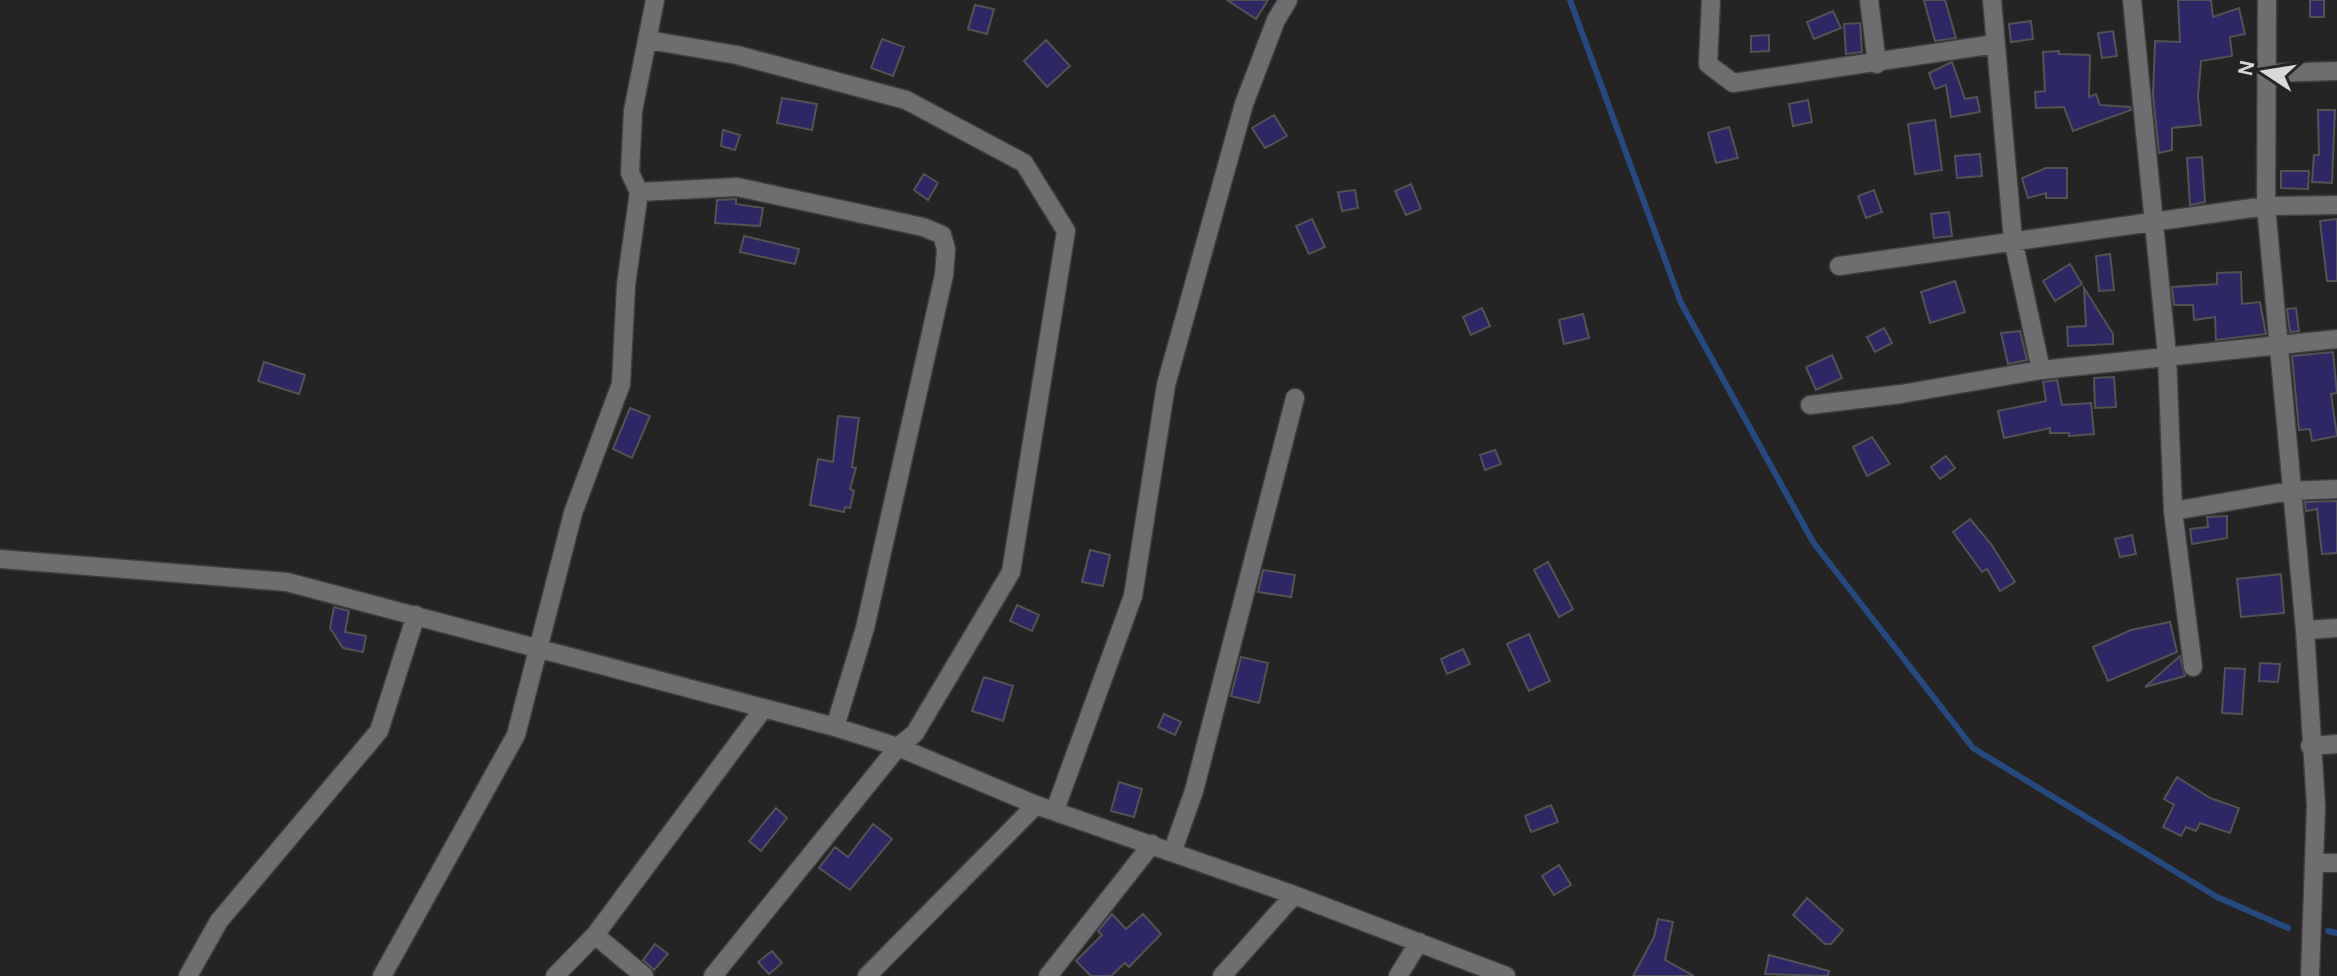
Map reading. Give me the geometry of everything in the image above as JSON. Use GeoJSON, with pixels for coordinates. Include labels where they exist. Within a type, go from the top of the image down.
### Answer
{"type":"FeatureCollection","features":[{"type":"Feature","properties":{"kind":"street"},"geometry":{"type":"LineString","coordinates":[[382,976],[516,735],[573,513],[621,384],[626,285],[639,192],[630,173],[633,111],[655,0]]}},
{"type":"Feature","properties":{"kind":"street"},"geometry":{"type":"LineString","coordinates":[[1055,810],[1133,596],[1166,385],[1244,104],[1276,20],[1288,0]]}},
{"type":"Feature","properties":{"kind":"street"},"geometry":{"type":"LineString","coordinates":[[1711,0],[1708,64],[1733,83],[1877,64],[1995,44]]}},
{"type":"Feature","properties":{"kind":"street"},"geometry":{"type":"LineString","coordinates":[[1869,0],[1877,64]]}},
{"type":"Feature","properties":{"kind":"street"},"geometry":{"type":"LineString","coordinates":[[1992,0],[2013,240],[2041,370]]}},
{"type":"Feature","properties":{"kind":"street"},"geometry":{"type":"LineString","coordinates":[[2132,0],[2167,355],[2173,511],[2193,667]]}},
{"type":"Feature","properties":{"kind":"street"},"geometry":{"type":"LineString","coordinates":[[2267,0],[2266,206],[2305,630],[2316,806],[2310,976]]}},
{"type":"Feature","properties":{"kind":"street"},"geometry":{"type":"LineString","coordinates":[[648,40],[737,55],[906,100],[1024,163],[1066,231],[1011,572],[915,733],[898,747],[713,976]]}},
{"type":"Feature","properties":{"kind":"street"},"geometry":{"type":"LineString","coordinates":[[2268,73],[2337,71]]}},
{"type":"Feature","properties":{"kind":"street"},"geometry":{"type":"LineString","coordinates":[[639,192],[737,187],[923,227],[942,235],[946,249],[944,275],[865,628],[835,727]]}},
{"type":"Feature","properties":{"kind":"street"},"geometry":{"type":"LineString","coordinates":[[1839,266],[2266,206],[2337,205]]}},
{"type":"Feature","properties":{"kind":"street"},"geometry":{"type":"LineString","coordinates":[[1810,405],[2041,370],[2337,339]]}},
{"type":"Feature","properties":{"kind":"street"},"geometry":{"type":"LineString","coordinates":[[1173,850],[1194,791],[1295,398]]}},
{"type":"Feature","properties":{"kind":"street"},"geometry":{"type":"LineString","coordinates":[[2173,511],[2290,491],[2337,489]]}},
{"type":"Feature","properties":{"kind":"street"},"geometry":{"type":"LineString","coordinates":[[0,559],[287,582],[835,727],[898,747],[1036,805],[1173,850],[1506,976]]}},
{"type":"Feature","properties":{"kind":"street"},"geometry":{"type":"LineString","coordinates":[[188,976],[219,921],[379,731],[416,615]]}},
{"type":"Feature","properties":{"kind":"street"},"geometry":{"type":"LineString","coordinates":[[2305,630],[2337,628]]}},
{"type":"Feature","properties":{"kind":"street"},"geometry":{"type":"LineString","coordinates":[[555,976],[595,935],[764,708]]}},
{"type":"Feature","properties":{"kind":"street"},"geometry":{"type":"LineString","coordinates":[[2310,746],[2337,744]]}},
{"type":"Feature","properties":{"kind":"street"},"geometry":{"type":"LineString","coordinates":[[867,976],[1036,805]]}},
{"type":"Feature","properties":{"kind":"street"},"geometry":{"type":"LineString","coordinates":[[1048,976],[1152,844]]}},
{"type":"Feature","properties":{"kind":"street"},"geometry":{"type":"LineString","coordinates":[[2314,863],[2337,863]]}},
{"type":"Feature","properties":{"kind":"street"},"geometry":{"type":"LineString","coordinates":[[1222,976],[1294,895]]}},
{"type":"Feature","properties":{"kind":"street"},"geometry":{"type":"LineString","coordinates":[[595,935],[644,976]]}},
{"type":"Feature","properties":{"kind":"street"},"geometry":{"type":"LineString","coordinates":[[1398,976],[1419,942]]}},
{"type":"Feature","properties":{"kind":"building"},"geometry":{"type":"Polygon","coordinates":[[[1227,0],[1268,0],[1256,19],[1227,0]]]}},
{"type":"Feature","properties":{"kind":"building"},"geometry":{"type":"Polygon","coordinates":[[[1924,0],[1945,0],[1956,38],[1935,41],[1924,0]]]}},
{"type":"Feature","properties":{"kind":"building"},"geometry":{"type":"Polygon","coordinates":[[[2178,0],[2211,0],[2213,17],[2239,8],[2245,34],[2230,37],[2232,56],[2201,61],[2198,97],[2201,125],[2172,128],[2172,150],[2159,153],[2153,95],[2155,41],[2180,42],[2178,0]]]}},
{"type":"Feature","properties":{"kind":"building"},"geometry":{"type":"Polygon","coordinates":[[[2310,0],[2324,0],[2324,17],[2310,17],[2310,0]]]}},
{"type":"Feature","properties":{"kind":"building"},"geometry":{"type":"Polygon","coordinates":[[[975,5],[994,9],[987,34],[968,29],[975,5]]]}},
{"type":"Feature","properties":{"kind":"building"},"geometry":{"type":"Polygon","coordinates":[[[1833,11],[1841,28],[1814,39],[1807,22],[1833,11]]]}},
{"type":"Feature","properties":{"kind":"building"},"geometry":{"type":"Polygon","coordinates":[[[2031,21],[2033,39],[2011,42],[2009,24],[2031,21]]]}},
{"type":"Feature","properties":{"kind":"building"},"geometry":{"type":"Polygon","coordinates":[[[1860,23],[1862,52],[1846,54],[1844,24],[1860,23]]]}},
{"type":"Feature","properties":{"kind":"building"},"geometry":{"type":"Polygon","coordinates":[[[2113,31],[2117,56],[2102,58],[2098,33],[2113,31]]]}},
{"type":"Feature","properties":{"kind":"building"},"geometry":{"type":"Polygon","coordinates":[[[1769,35],[1769,51],[1751,52],[1751,36],[1769,35]]]}},
{"type":"Feature","properties":{"kind":"building"},"geometry":{"type":"Polygon","coordinates":[[[882,39],[904,47],[893,76],[871,68],[882,39]]]}},
{"type":"Feature","properties":{"kind":"building"},"geometry":{"type":"Polygon","coordinates":[[[1046,40],[1070,66],[1047,87],[1024,61],[1046,40]]]}},
{"type":"Feature","properties":{"kind":"building"},"geometry":{"type":"Polygon","coordinates":[[[2059,51],[2059,54],[2090,55],[2089,97],[2096,94],[2100,105],[2130,107],[2131,110],[2073,131],[2064,107],[2036,108],[2035,92],[2045,91],[2043,52],[2059,51]]]}},
{"type":"Feature","properties":{"kind":"building"},"geometry":{"type":"Polygon","coordinates":[[[1952,62],[1965,99],[1977,97],[1980,112],[1951,117],[1946,85],[1935,89],[1929,73],[1952,62]]]}},
{"type":"Feature","properties":{"kind":"building"},"geometry":{"type":"Polygon","coordinates":[[[782,98],[817,104],[812,130],[777,123],[782,98]]]}},
{"type":"Feature","properties":{"kind":"building"},"geometry":{"type":"Polygon","coordinates":[[[1808,100],[1812,122],[1793,126],[1789,104],[1808,100]]]}},
{"type":"Feature","properties":{"kind":"building"},"geometry":{"type":"Polygon","coordinates":[[[2318,110],[2335,110],[2332,183],[2312,182],[2314,155],[2319,155],[2318,110]]]}},
{"type":"Feature","properties":{"kind":"building"},"geometry":{"type":"Polygon","coordinates":[[[1274,115],[1287,136],[1265,148],[1252,128],[1274,115]]]}},
{"type":"Feature","properties":{"kind":"building"},"geometry":{"type":"Polygon","coordinates":[[[1935,120],[1942,170],[1915,174],[1908,124],[1935,120]]]}},
{"type":"Feature","properties":{"kind":"building"},"geometry":{"type":"Polygon","coordinates":[[[1729,127],[1738,158],[1716,163],[1708,133],[1729,127]]]}},
{"type":"Feature","properties":{"kind":"building"},"geometry":{"type":"Polygon","coordinates":[[[723,130],[740,135],[735,150],[721,146],[723,130]]]}},
{"type":"Feature","properties":{"kind":"building"},"geometry":{"type":"Polygon","coordinates":[[[1980,154],[1982,176],[1957,178],[1955,156],[1980,154]]]}},
{"type":"Feature","properties":{"kind":"building"},"geometry":{"type":"Polygon","coordinates":[[[2202,157],[2205,202],[2190,205],[2187,158],[2202,157]]]}},
{"type":"Feature","properties":{"kind":"building"},"geometry":{"type":"Polygon","coordinates":[[[2046,168],[2067,168],[2067,198],[2046,198],[2046,193],[2028,198],[2022,178],[2046,168]]]}},
{"type":"Feature","properties":{"kind":"building"},"geometry":{"type":"Polygon","coordinates":[[[2281,171],[2309,171],[2308,189],[2281,188],[2281,171]]]}},
{"type":"Feature","properties":{"kind":"building"},"geometry":{"type":"Polygon","coordinates":[[[924,174],[938,183],[928,200],[914,190],[924,174]]]}},
{"type":"Feature","properties":{"kind":"building"},"geometry":{"type":"Polygon","coordinates":[[[1411,184],[1421,209],[1406,215],[1395,191],[1411,184]]]}},
{"type":"Feature","properties":{"kind":"building"},"geometry":{"type":"Polygon","coordinates":[[[1355,190],[1358,208],[1342,211],[1338,192],[1355,190]]]}},
{"type":"Feature","properties":{"kind":"building"},"geometry":{"type":"Polygon","coordinates":[[[1874,190],[1882,212],[1866,218],[1858,196],[1874,190]]]}},
{"type":"Feature","properties":{"kind":"building"},"geometry":{"type":"Polygon","coordinates":[[[736,199],[736,204],[763,208],[760,226],[715,223],[717,200],[736,199]]]}},
{"type":"Feature","properties":{"kind":"building"},"geometry":{"type":"Polygon","coordinates":[[[1949,212],[1952,236],[1934,238],[1931,214],[1949,212]]]}},
{"type":"Feature","properties":{"kind":"building"},"geometry":{"type":"Polygon","coordinates":[[[1312,219],[1325,247],[1309,254],[1296,226],[1312,219]]]}},
{"type":"Feature","properties":{"kind":"building"},"geometry":{"type":"Polygon","coordinates":[[[2337,219],[2337,281],[2327,281],[2320,221],[2337,219]]]}},
{"type":"Feature","properties":{"kind":"building"},"geometry":{"type":"Polygon","coordinates":[[[744,236],[799,249],[795,264],[740,252],[744,236]]]}},
{"type":"Feature","properties":{"kind":"building"},"geometry":{"type":"Polygon","coordinates":[[[2110,254],[2114,290],[2099,291],[2096,256],[2110,254]]]}},
{"type":"Feature","properties":{"kind":"building"},"geometry":{"type":"Polygon","coordinates":[[[2070,264],[2082,284],[2055,301],[2043,281],[2070,264]]]}},
{"type":"Feature","properties":{"kind":"building"},"geometry":{"type":"Polygon","coordinates":[[[2241,272],[2242,304],[2260,302],[2266,334],[2216,340],[2215,317],[2194,320],[2193,305],[2174,305],[2172,287],[2217,284],[2217,273],[2241,272]]]}},
{"type":"Feature","properties":{"kind":"building"},"geometry":{"type":"Polygon","coordinates":[[[1955,281],[1965,312],[1930,323],[1921,292],[1955,281]]]}},
{"type":"Feature","properties":{"kind":"building"},"geometry":{"type":"Polygon","coordinates":[[[2084,288],[2113,334],[2113,344],[2068,346],[2067,327],[2086,326],[2084,288]]]}},
{"type":"Feature","properties":{"kind":"building"},"geometry":{"type":"Polygon","coordinates":[[[1482,308],[1490,326],[1471,335],[1463,317],[1482,308]]]}},
{"type":"Feature","properties":{"kind":"building"},"geometry":{"type":"Polygon","coordinates":[[[2296,308],[2299,331],[2290,332],[2287,309],[2296,308]]]}},
{"type":"Feature","properties":{"kind":"building"},"geometry":{"type":"Polygon","coordinates":[[[1583,314],[1589,338],[1564,344],[1559,320],[1583,314]]]}},
{"type":"Feature","properties":{"kind":"building"},"geometry":{"type":"Polygon","coordinates":[[[1884,328],[1892,343],[1875,352],[1867,337],[1884,328]]]}},
{"type":"Feature","properties":{"kind":"building"},"geometry":{"type":"Polygon","coordinates":[[[2020,331],[2027,360],[2008,364],[2001,333],[2020,331]]]}},
{"type":"Feature","properties":{"kind":"building"},"geometry":{"type":"Polygon","coordinates":[[[2333,352],[2337,393],[2331,394],[2337,436],[2312,441],[2310,429],[2299,430],[2292,356],[2333,352]]]}},
{"type":"Feature","properties":{"kind":"building"},"geometry":{"type":"Polygon","coordinates":[[[1832,355],[1842,378],[1816,390],[1806,367],[1832,355]]]}},
{"type":"Feature","properties":{"kind":"building"},"geometry":{"type":"Polygon","coordinates":[[[264,362],[305,375],[299,394],[258,381],[264,362]]]}},
{"type":"Feature","properties":{"kind":"building"},"geometry":{"type":"Polygon","coordinates":[[[2114,377],[2116,407],[2095,408],[2094,378],[2114,377]]]}},
{"type":"Feature","properties":{"kind":"building"},"geometry":{"type":"Polygon","coordinates":[[[2057,380],[2062,405],[2091,403],[2094,434],[2069,436],[2069,433],[2050,433],[2050,428],[2004,438],[1998,411],[2046,401],[2043,382],[2057,380]]]}},
{"type":"Feature","properties":{"kind":"building"},"geometry":{"type":"Polygon","coordinates":[[[630,408],[650,416],[632,458],[613,449],[630,408]]]}},
{"type":"Feature","properties":{"kind":"building"},"geometry":{"type":"Polygon","coordinates":[[[838,416],[859,418],[852,467],[856,468],[850,489],[854,491],[850,508],[845,507],[844,512],[810,505],[818,459],[833,462],[838,416]]]}},
{"type":"Feature","properties":{"kind":"building"},"geometry":{"type":"Polygon","coordinates":[[[1872,437],[1890,464],[1867,476],[1853,447],[1872,437]]]}},
{"type":"Feature","properties":{"kind":"building"},"geometry":{"type":"Polygon","coordinates":[[[1495,450],[1501,464],[1485,470],[1480,455],[1495,450]]]}},
{"type":"Feature","properties":{"kind":"building"},"geometry":{"type":"Polygon","coordinates":[[[1946,456],[1955,468],[1940,479],[1931,467],[1946,456]]]}},
{"type":"Feature","properties":{"kind":"building"},"geometry":{"type":"Polygon","coordinates":[[[2337,501],[2337,553],[2322,554],[2317,509],[2306,511],[2305,502],[2337,501]]]}},
{"type":"Feature","properties":{"kind":"building"},"geometry":{"type":"Polygon","coordinates":[[[2227,516],[2227,538],[2192,544],[2190,529],[2208,527],[2207,517],[2227,516]]]}},
{"type":"Feature","properties":{"kind":"building"},"geometry":{"type":"Polygon","coordinates":[[[1970,519],[1991,544],[2015,582],[2000,591],[1987,569],[1982,572],[1953,532],[1970,519]]]}},
{"type":"Feature","properties":{"kind":"building"},"geometry":{"type":"Polygon","coordinates":[[[2132,535],[2136,554],[2120,557],[2115,539],[2132,535]]]}},
{"type":"Feature","properties":{"kind":"building"},"geometry":{"type":"Polygon","coordinates":[[[1090,550],[1110,555],[1103,586],[1082,582],[1090,550]]]}},
{"type":"Feature","properties":{"kind":"building"},"geometry":{"type":"Polygon","coordinates":[[[1548,562],[1573,609],[1559,617],[1534,570],[1548,562]]]}},
{"type":"Feature","properties":{"kind":"building"},"geometry":{"type":"Polygon","coordinates":[[[1263,570],[1295,575],[1291,597],[1258,592],[1263,570]]]}},
{"type":"Feature","properties":{"kind":"building"},"geometry":{"type":"Polygon","coordinates":[[[2281,574],[2284,613],[2241,617],[2237,579],[2281,574]]]}},
{"type":"Feature","properties":{"kind":"building"},"geometry":{"type":"Polygon","coordinates":[[[1017,605],[1039,615],[1032,631],[1010,621],[1017,605]]]}},
{"type":"Feature","properties":{"kind":"building"},"geometry":{"type":"Polygon","coordinates":[[[334,607],[349,611],[345,632],[366,636],[363,652],[343,648],[330,628],[334,607]]]}},
{"type":"Feature","properties":{"kind":"building"},"geometry":{"type":"Polygon","coordinates":[[[2170,622],[2177,652],[2108,681],[2093,647],[2131,630],[2170,622]]]}},
{"type":"Feature","properties":{"kind":"building"},"geometry":{"type":"Polygon","coordinates":[[[1529,634],[1550,681],[1529,691],[1507,644],[1529,634]]]}},
{"type":"Feature","properties":{"kind":"building"},"geometry":{"type":"Polygon","coordinates":[[[1463,649],[1470,664],[1447,674],[1441,659],[1463,649]]]}},
{"type":"Feature","properties":{"kind":"building"},"geometry":{"type":"Polygon","coordinates":[[[2180,656],[2185,676],[2145,687],[2180,656]]]}},
{"type":"Feature","properties":{"kind":"building"},"geometry":{"type":"Polygon","coordinates":[[[1241,657],[1268,663],[1259,703],[1231,696],[1241,657]]]}},
{"type":"Feature","properties":{"kind":"building"},"geometry":{"type":"Polygon","coordinates":[[[2260,663],[2280,664],[2278,682],[2259,681],[2260,663]]]}},
{"type":"Feature","properties":{"kind":"building"},"geometry":{"type":"Polygon","coordinates":[[[2225,668],[2245,669],[2242,714],[2222,713],[2225,668]]]}},
{"type":"Feature","properties":{"kind":"building"},"geometry":{"type":"Polygon","coordinates":[[[984,677],[1013,686],[1003,721],[972,711],[984,677]]]}},
{"type":"Feature","properties":{"kind":"building"},"geometry":{"type":"Polygon","coordinates":[[[1164,714],[1181,722],[1175,735],[1158,727],[1164,714]]]}},
{"type":"Feature","properties":{"kind":"building"},"geometry":{"type":"Polygon","coordinates":[[[2177,777],[2210,798],[2239,808],[2230,833],[2200,823],[2196,831],[2186,827],[2181,836],[2163,827],[2174,805],[2164,799],[2177,777]]]}},
{"type":"Feature","properties":{"kind":"building"},"geometry":{"type":"Polygon","coordinates":[[[1119,782],[1142,789],[1134,817],[1111,811],[1119,782]]]}},
{"type":"Feature","properties":{"kind":"building"},"geometry":{"type":"Polygon","coordinates":[[[1551,805],[1558,822],[1531,832],[1525,816],[1551,805]]]}},
{"type":"Feature","properties":{"kind":"building"},"geometry":{"type":"Polygon","coordinates":[[[776,808],[787,818],[761,851],[749,841],[776,808]]]}},
{"type":"Feature","properties":{"kind":"building"},"geometry":{"type":"Polygon","coordinates":[[[873,824],[892,839],[850,890],[819,868],[835,847],[848,857],[873,824]]]}},
{"type":"Feature","properties":{"kind":"building"},"geometry":{"type":"Polygon","coordinates":[[[1559,865],[1571,885],[1554,895],[1542,876],[1559,865]]]}},
{"type":"Feature","properties":{"kind":"building"},"geometry":{"type":"Polygon","coordinates":[[[1807,898],[1843,930],[1831,944],[1825,944],[1793,915],[1807,898]]]}},
{"type":"Feature","properties":{"kind":"building"},"geometry":{"type":"Polygon","coordinates":[[[1112,914],[1126,929],[1143,914],[1161,934],[1129,967],[1125,963],[1111,976],[1091,976],[1076,961],[1102,935],[1098,931],[1112,914]]]}},
{"type":"Feature","properties":{"kind":"building"},"geometry":{"type":"Polygon","coordinates":[[[1658,919],[1673,922],[1665,960],[1694,976],[1633,976],[1654,937],[1658,919]]]}},
{"type":"Feature","properties":{"kind":"building"},"geometry":{"type":"Polygon","coordinates":[[[655,944],[668,954],[654,970],[643,960],[655,944]]]}},
{"type":"Feature","properties":{"kind":"building"},"geometry":{"type":"Polygon","coordinates":[[[772,951],[782,963],[769,974],[758,962],[772,951]]]}},
{"type":"Feature","properties":{"kind":"building"},"geometry":{"type":"Polygon","coordinates":[[[1769,955],[1829,971],[1828,976],[1765,974],[1769,955]]]}},
{"type":"Feature","properties":{"kind":"waterway"},"geometry":{"type":"LineString","coordinates":[[1570,0],[1681,303],[1813,542],[1973,748],[2217,897],[2288,928]]}},
{"type":"Feature","properties":{"kind":"waterway"},"geometry":{"type":"LineString","coordinates":[[2328,931],[2337,933]]}}]}
